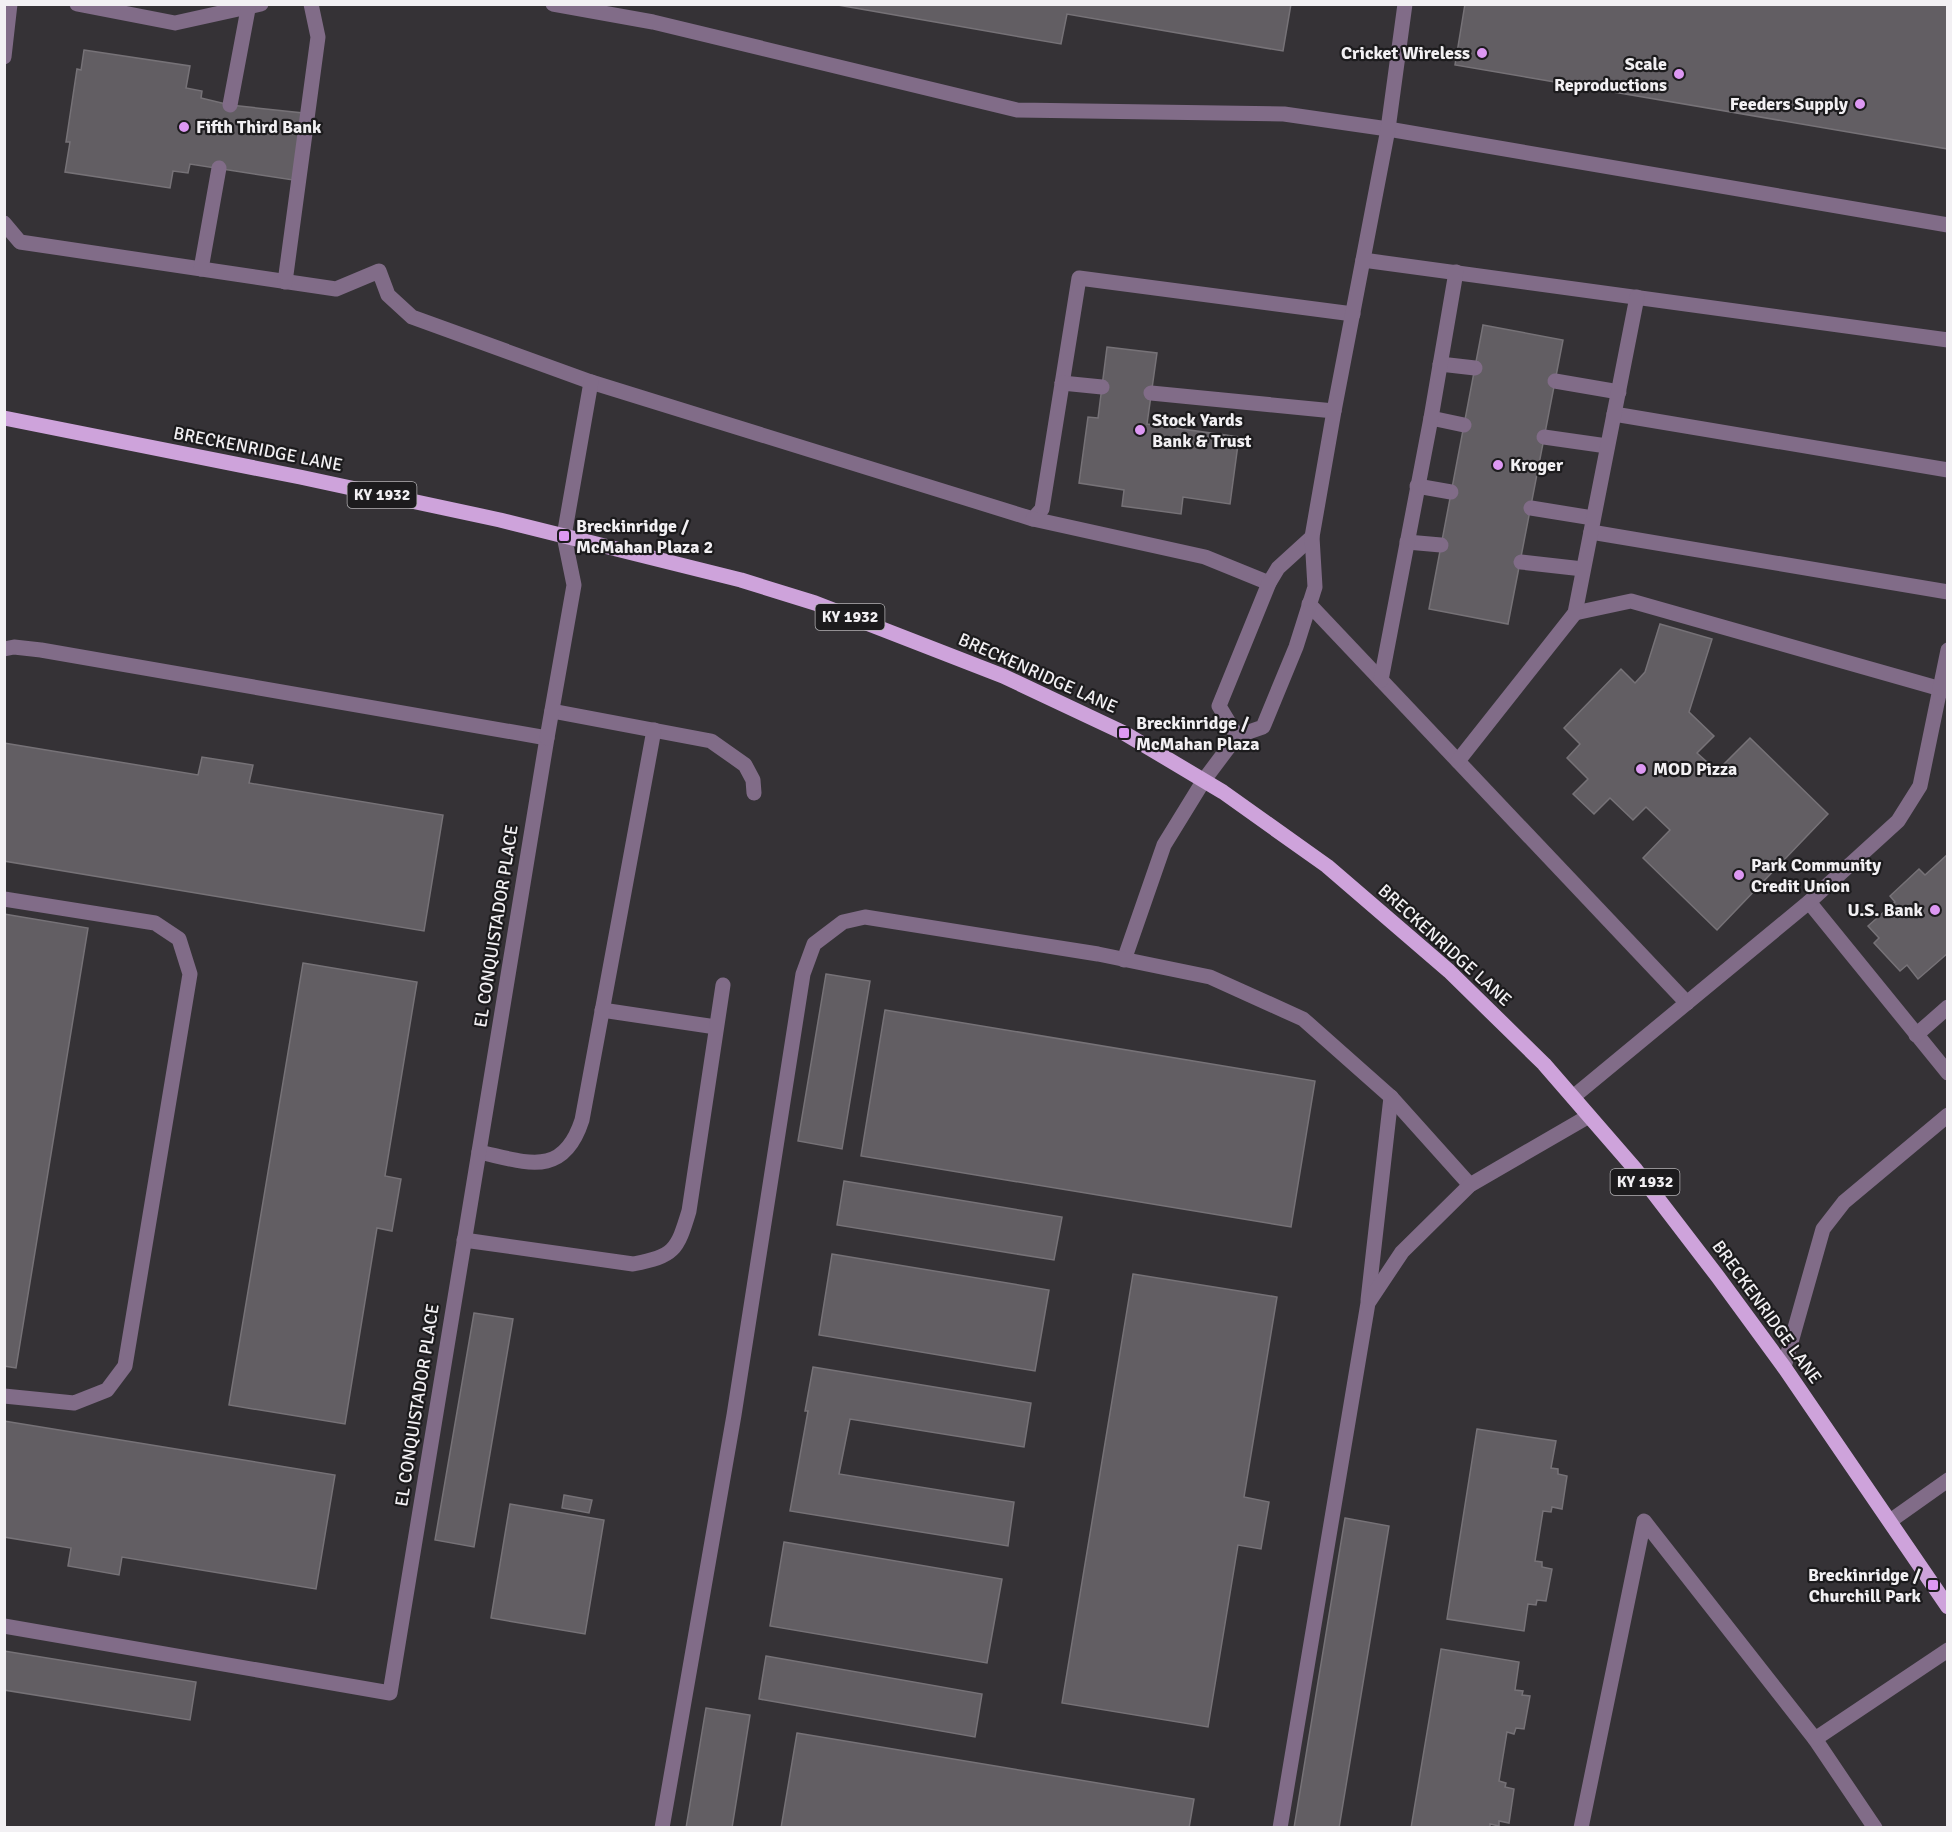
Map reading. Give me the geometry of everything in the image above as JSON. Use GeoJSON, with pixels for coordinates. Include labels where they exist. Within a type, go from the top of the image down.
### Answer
{"type":"FeatureCollection","features":[{"type":"Feature","properties":{"kind":"main road","name":"BRECKENRIDGE LANE"},"geometry":{"type":"LineString","coordinates":[[4,418],[300,477],[500,520],[741,580],[815,603],[1003,675],[1124,733],[1204,780],[1327,866],[1449,971],[1544,1064],[1650,1188],[1719,1277],[1784,1366],[1947,1607]]}},
{"type":"Feature","properties":{"kind":"street"},"geometry":{"type":"LineString","coordinates":[[4,57],[10,4]]}},
{"type":"Feature","properties":{"kind":"street"},"geometry":{"type":"LineString","coordinates":[[77,4],[175,23],[253,5],[230,105]]}},
{"type":"Feature","properties":{"kind":"street"},"geometry":{"type":"LineString","coordinates":[[285,282],[318,37],[311,4]]}},
{"type":"Feature","properties":{"kind":"street"},"geometry":{"type":"LineString","coordinates":[[553,4],[653,22],[1017,110],[1284,114],[1388,129],[1947,225]]}},
{"type":"Feature","properties":{"kind":"street"},"geometry":{"type":"LineString","coordinates":[[1124,960],[1164,845],[1204,780],[1237,736],[1263,727],[1296,647],[1315,587],[1312,537],[1388,129],[1405,4]]}},
{"type":"Feature","properties":{"kind":"street"},"geometry":{"type":"LineString","coordinates":[[201,269],[219,168]]}},
{"type":"Feature","properties":{"kind":"street"},"geometry":{"type":"LineString","coordinates":[[4,223],[20,242],[285,282],[336,288],[379,271],[388,295],[412,317],[591,382],[1033,519],[1205,558],[1269,583]]}},
{"type":"Feature","properties":{"kind":"street"},"geometry":{"type":"LineString","coordinates":[[1363,260],[1947,340]]}},
{"type":"Feature","properties":{"kind":"street"},"geometry":{"type":"LineString","coordinates":[[1381,680],[1431,418],[1456,272]]}},
{"type":"Feature","properties":{"kind":"street"},"geometry":{"type":"LineString","coordinates":[[1033,519],[1042,509],[1079,279],[1353,314]]}},
{"type":"Feature","properties":{"kind":"street"},"geometry":{"type":"LineString","coordinates":[[1458,761],[1575,613],[1637,297]]}},
{"type":"Feature","properties":{"kind":"street"},"geometry":{"type":"LineString","coordinates":[[1440,364],[1475,368]]}},
{"type":"Feature","properties":{"kind":"street"},"geometry":{"type":"LineString","coordinates":[[1555,381],[1619,392]]}},
{"type":"Feature","properties":{"kind":"street"},"geometry":{"type":"LineString","coordinates":[[564,536],[591,382]]}},
{"type":"Feature","properties":{"kind":"street"},"geometry":{"type":"LineString","coordinates":[[1062,383],[1102,387]]}},
{"type":"Feature","properties":{"kind":"street"},"geometry":{"type":"LineString","coordinates":[[1151,393],[1334,411]]}},
{"type":"Feature","properties":{"kind":"street"},"geometry":{"type":"LineString","coordinates":[[1614,414],[1947,470]]}},
{"type":"Feature","properties":{"kind":"street"},"geometry":{"type":"LineString","coordinates":[[1431,418],[1464,425]]}},
{"type":"Feature","properties":{"kind":"street"},"geometry":{"type":"LineString","coordinates":[[1544,437],[1607,446]]}},
{"type":"Feature","properties":{"kind":"street"},"geometry":{"type":"LineString","coordinates":[[1417,486],[1451,492]]}},
{"type":"Feature","properties":{"kind":"street"},"geometry":{"type":"LineString","coordinates":[[1531,508],[1592,525],[1947,592]]}},
{"type":"Feature","properties":{"kind":"street","name":"EL CONQUISTADOR PLACE"},"geometry":{"type":"LineString","coordinates":[[4,1626],[390,1693],[573,585],[564,536]]}},
{"type":"Feature","properties":{"kind":"street"},"geometry":{"type":"LineString","coordinates":[[1237,736],[1219,706],[1269,583],[1278,568],[1312,537]]}},
{"type":"Feature","properties":{"kind":"street"},"geometry":{"type":"LineString","coordinates":[[1407,542],[1441,545]]}},
{"type":"Feature","properties":{"kind":"street"},"geometry":{"type":"LineString","coordinates":[[1521,562],[1583,569]]}},
{"type":"Feature","properties":{"kind":"street"},"geometry":{"type":"LineString","coordinates":[[1575,613],[1631,602],[1943,690]]}},
{"type":"Feature","properties":{"kind":"street"},"geometry":{"type":"LineString","coordinates":[[1309,604],[1687,1003]]}},
{"type":"Feature","properties":{"kind":"street"},"geometry":{"type":"LineString","coordinates":[[4,649],[14,647],[41,650],[547,738]]}},
{"type":"Feature","properties":{"kind":"street"},"geometry":{"type":"LineString","coordinates":[[1573,1097],[1809,902],[1898,822],[1920,786],[1943,690],[1947,650]]}},
{"type":"Feature","properties":{"kind":"street"},"geometry":{"type":"LineString","coordinates":[[552,711],[711,741],[745,765],[753,780],[754,793]]}},
{"type":"Feature","properties":{"kind":"street"},"geometry":{"type":"LineString","coordinates":[[479,1152],[536,1164],[556,1159],[577,1137],[654,730]]}},
{"type":"Feature","properties":{"kind":"street"},"geometry":{"type":"LineString","coordinates":[[4,899],[155,923],[179,939],[190,974],[125,1366],[107,1390],[74,1403],[4,1396]]}},
{"type":"Feature","properties":{"kind":"street"},"geometry":{"type":"LineString","coordinates":[[1809,902],[1947,1073]]}},
{"type":"Feature","properties":{"kind":"street"},"geometry":{"type":"LineString","coordinates":[[663,1827],[734,1415],[804,974],[814,944],[843,922],[865,917],[1098,954],[1210,977],[1303,1019],[1391,1097],[1470,1185]]}},
{"type":"Feature","properties":{"kind":"street"},"geometry":{"type":"LineString","coordinates":[[464,1240],[633,1264],[659,1259],[669,1253],[681,1238],[689,1211],[723,985]]}},
{"type":"Feature","properties":{"kind":"street"},"geometry":{"type":"LineString","coordinates":[[1916,1035],[1947,1007]]}},
{"type":"Feature","properties":{"kind":"street"},"geometry":{"type":"LineString","coordinates":[[602,1010],[716,1027]]}},
{"type":"Feature","properties":{"kind":"street"},"geometry":{"type":"LineString","coordinates":[[1280,1827],[1368,1303],[1391,1097]]}},
{"type":"Feature","properties":{"kind":"street"},"geometry":{"type":"LineString","coordinates":[[1784,1366],[1823,1229],[1844,1202],[1947,1115]]}},
{"type":"Feature","properties":{"kind":"street"},"geometry":{"type":"LineString","coordinates":[[1368,1303],[1402,1252],[1470,1185],[1589,1116]]}},
{"type":"Feature","properties":{"kind":"street"},"geometry":{"type":"LineString","coordinates":[[1890,1521],[1947,1480]]}},
{"type":"Feature","properties":{"kind":"street"},"geometry":{"type":"LineString","coordinates":[[1581,1827],[1644,1521],[1815,1739],[1875,1827]]}},
{"type":"Feature","properties":{"kind":"street"},"geometry":{"type":"LineString","coordinates":[[1815,1739],[1947,1650]]}},
{"type":"Feature","properties":{"kind":"building"},"geometry":{"type":"Polygon","coordinates":[[[832,4],[1291,4],[1283,51],[1067,14],[1061,44],[832,4]]]}},
{"type":"Feature","properties":{"kind":"building"},"geometry":{"type":"Polygon","coordinates":[[[1465,4],[1948,4],[1948,149],[1455,65],[1465,4]]]}},
{"type":"Feature","properties":{"kind":"building","name":"Fifth Third Bank"},"geometry":{"type":"Polygon","coordinates":[[[84,50],[190,66],[186,88],[202,91],[201,98],[230,105],[303,113],[293,180],[190,164],[188,173],[173,171],[170,188],[65,172],[70,142],[66,142],[77,69],[81,70],[84,50]]]}},
{"type":"Feature","properties":{"kind":"building","name":"Kroger"},"geometry":{"type":"Polygon","coordinates":[[[1483,325],[1563,340],[1508,624],[1429,609],[1483,325]]]}},
{"type":"Feature","properties":{"kind":"building","name":"Stock Yards Bank & Trust"},"geometry":{"type":"Polygon","coordinates":[[[1107,347],[1157,353],[1147,424],[1239,437],[1230,504],[1183,497],[1181,514],[1122,506],[1124,490],[1079,483],[1088,417],[1098,418],[1107,347]]]}},
{"type":"Feature","properties":{"kind":"building"},"geometry":{"type":"Polygon","coordinates":[[[1660,624],[1712,639],[1689,712],[1714,736],[1697,753],[1717,771],[1750,738],[1828,814],[1717,930],[1643,858],[1670,830],[1646,807],[1633,820],[1610,798],[1594,814],[1573,794],[1588,779],[1567,758],[1580,744],[1564,728],[1621,669],[1635,683],[1645,672],[1660,624]]]}},
{"type":"Feature","properties":{"kind":"building"},"geometry":{"type":"Polygon","coordinates":[[[4,743],[198,775],[202,757],[253,765],[249,783],[443,815],[424,931],[4,861],[4,743]]]}},
{"type":"Feature","properties":{"kind":"building"},"geometry":{"type":"Polygon","coordinates":[[[1948,854],[1948,953],[1918,979],[1907,965],[1900,971],[1874,943],[1879,938],[1868,926],[1895,902],[1890,896],[1919,869],[1925,875],[1948,854]]]}},
{"type":"Feature","properties":{"kind":"building"},"geometry":{"type":"Polygon","coordinates":[[[4,914],[88,928],[16,1368],[4,1366],[4,914]]]}},
{"type":"Feature","properties":{"kind":"building"},"geometry":{"type":"Polygon","coordinates":[[[303,963],[417,982],[385,1176],[401,1179],[392,1231],[377,1228],[345,1424],[229,1405],[303,963]]]}},
{"type":"Feature","properties":{"kind":"building"},"geometry":{"type":"Polygon","coordinates":[[[826,974],[870,981],[842,1149],[798,1141],[826,974]]]}},
{"type":"Feature","properties":{"kind":"building"},"geometry":{"type":"Polygon","coordinates":[[[885,1010],[1315,1081],[1291,1227],[861,1156],[885,1010]]]}},
{"type":"Feature","properties":{"kind":"building"},"geometry":{"type":"Polygon","coordinates":[[[844,1181],[1062,1217],[1054,1260],[837,1225],[844,1181]]]}},
{"type":"Feature","properties":{"kind":"building"},"geometry":{"type":"Polygon","coordinates":[[[832,1254],[1049,1290],[1035,1371],[819,1335],[832,1254]]]}},
{"type":"Feature","properties":{"kind":"building"},"geometry":{"type":"Polygon","coordinates":[[[1133,1274],[1277,1297],[1244,1497],[1269,1502],[1261,1549],[1238,1545],[1208,1727],[1062,1703],[1133,1274]]]}},
{"type":"Feature","properties":{"kind":"building"},"geometry":{"type":"Polygon","coordinates":[[[474,1313],[513,1319],[474,1547],[435,1540],[474,1313]]]}},
{"type":"Feature","properties":{"kind":"building"},"geometry":{"type":"Polygon","coordinates":[[[813,1367],[1031,1403],[1024,1447],[850,1419],[839,1474],[1014,1502],[1008,1546],[790,1511],[808,1411],[805,1411],[813,1367]]]}},
{"type":"Feature","properties":{"kind":"building"},"geometry":{"type":"Polygon","coordinates":[[[4,1421],[335,1475],[316,1589],[122,1557],[119,1575],[68,1566],[71,1548],[4,1537],[4,1421]]]}},
{"type":"Feature","properties":{"kind":"building"},"geometry":{"type":"Polygon","coordinates":[[[1477,1429],[1556,1441],[1551,1468],[1558,1469],[1558,1474],[1567,1476],[1562,1509],[1552,1507],[1551,1512],[1543,1511],[1535,1561],[1542,1562],[1542,1567],[1552,1569],[1546,1601],[1537,1600],[1536,1605],[1528,1604],[1524,1631],[1447,1619],[1477,1429]]]}},
{"type":"Feature","properties":{"kind":"building"},"geometry":{"type":"Polygon","coordinates":[[[564,1495],[592,1500],[589,1513],[562,1508],[564,1495]]]}},
{"type":"Feature","properties":{"kind":"building"},"geometry":{"type":"Polygon","coordinates":[[[510,1504],[604,1520],[585,1634],[491,1618],[510,1504]]]}},
{"type":"Feature","properties":{"kind":"building"},"geometry":{"type":"Polygon","coordinates":[[[1345,1518],[1389,1526],[1339,1828],[1294,1828],[1345,1518]]]}},
{"type":"Feature","properties":{"kind":"building"},"geometry":{"type":"Polygon","coordinates":[[[784,1542],[1002,1579],[987,1663],[770,1626],[784,1542]]]}},
{"type":"Feature","properties":{"kind":"building"},"geometry":{"type":"Polygon","coordinates":[[[1441,1649],[1519,1662],[1515,1690],[1523,1691],[1522,1695],[1530,1696],[1524,1729],[1516,1728],[1514,1734],[1507,1732],[1499,1781],[1506,1783],[1505,1787],[1514,1789],[1509,1823],[1499,1821],[1499,1826],[1490,1824],[1490,1828],[1411,1828],[1441,1649]]]}},
{"type":"Feature","properties":{"kind":"building"},"geometry":{"type":"Polygon","coordinates":[[[4,1651],[196,1682],[190,1720],[4,1690],[4,1651]]]}},
{"type":"Feature","properties":{"kind":"building"},"geometry":{"type":"Polygon","coordinates":[[[766,1656],[982,1694],[975,1737],[759,1699],[766,1656]]]}},
{"type":"Feature","properties":{"kind":"building"},"geometry":{"type":"Polygon","coordinates":[[[706,1708],[750,1715],[732,1828],[686,1828],[706,1708]]]}},
{"type":"Feature","properties":{"kind":"building"},"geometry":{"type":"Polygon","coordinates":[[[797,1733],[1194,1799],[1189,1828],[781,1828],[797,1733]]]}},
{"type":"Feature","properties":{"kind":"place","name":"Cricket Wireless"},"geometry":{"type":"Point","coordinates":[1482,53]}},
{"type":"Feature","properties":{"kind":"place","name":"Scale Reproductions"},"geometry":{"type":"Point","coordinates":[1679,74]}},
{"type":"Feature","properties":{"kind":"place","name":"Feeders Supply"},"geometry":{"type":"Point","coordinates":[1860,104]}},
{"type":"Feature","properties":{"kind":"place","name":"Fifth Third Bank"},"geometry":{"type":"Point","coordinates":[184,127]}},
{"type":"Feature","properties":{"kind":"place","name":"Stock Yards Bank & Trust"},"geometry":{"type":"Point","coordinates":[1140,430]}},
{"type":"Feature","properties":{"kind":"place","name":"Kroger"},"geometry":{"type":"Point","coordinates":[1498,465]}},
{"type":"Feature","properties":{"kind":"place","name":"Breckinridge / McMahan Plaza 2"},"geometry":{"type":"Point","coordinates":[564,536]}},
{"type":"Feature","properties":{"kind":"place","name":"Breckinridge / McMahan Plaza"},"geometry":{"type":"Point","coordinates":[1124,733]}},
{"type":"Feature","properties":{"kind":"place","name":"MOD Pizza"},"geometry":{"type":"Point","coordinates":[1641,769]}},
{"type":"Feature","properties":{"kind":"place","name":"Park Community Credit Union"},"geometry":{"type":"Point","coordinates":[1739,875]}},
{"type":"Feature","properties":{"kind":"place","name":"U.S. Bank"},"geometry":{"type":"Point","coordinates":[1935,910]}},
{"type":"Feature","properties":{"kind":"place","name":"Breckinridge / Churchill Park"},"geometry":{"type":"Point","coordinates":[1933,1585]}}]}
